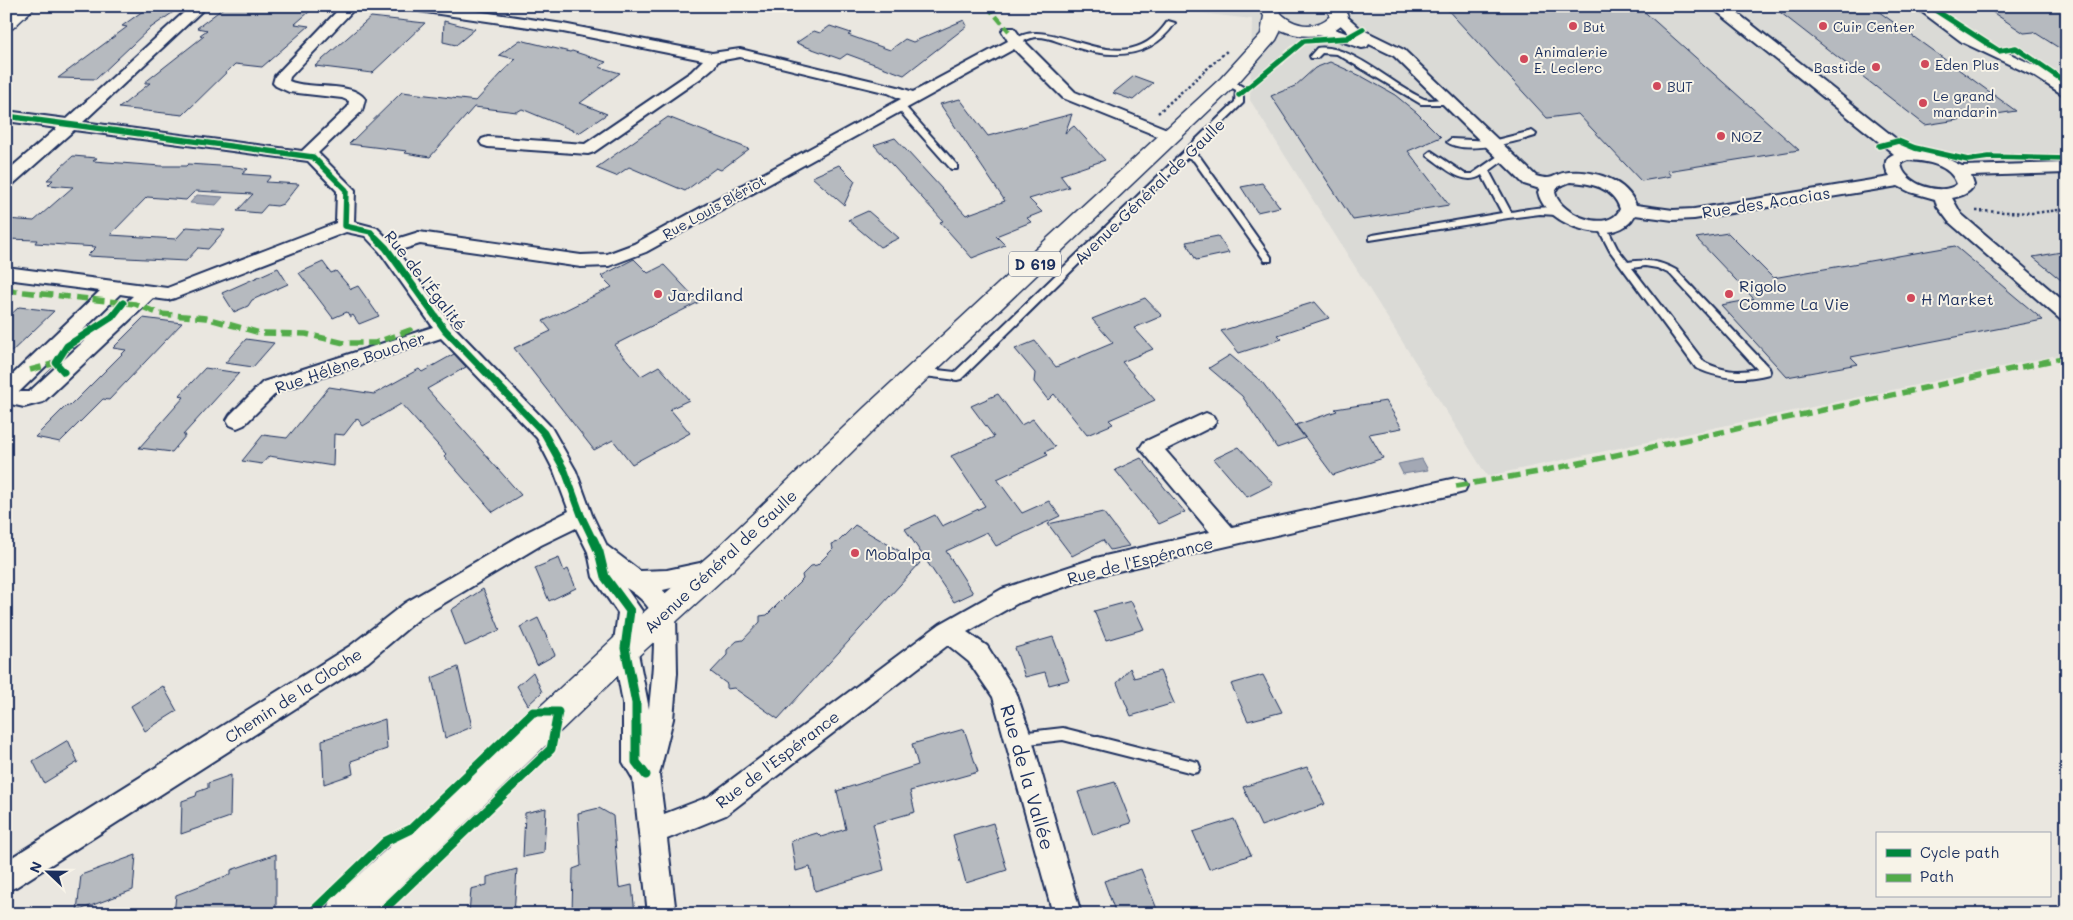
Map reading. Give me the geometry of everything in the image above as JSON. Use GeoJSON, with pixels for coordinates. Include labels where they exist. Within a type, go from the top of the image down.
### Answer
{"type":"FeatureCollection","features":[{"type":"Feature","properties":{"kind":"main road"},"geometry":{"type":"LineString","coordinates":[[6,24],[27,6]]}},
{"type":"Feature","properties":{"kind":"main road"},"geometry":{"type":"LineString","coordinates":[[1271,12],[1282,24],[1307,30]]}},
{"type":"Feature","properties":{"kind":"main road","name":"Avenue Général de Gaulle"},"geometry":{"type":"LineString","coordinates":[[344,914],[626,648],[714,569],[1228,82],[1269,36],[1272,30],[1271,12]]}},
{"type":"Feature","properties":{"kind":"main road","name":"Avenue Général de Gaulle"},"geometry":{"type":"LineString","coordinates":[[1228,82],[1270,48],[1307,30],[1324,29],[1334,24],[1337,12]]}},
{"type":"Feature","properties":{"kind":"street"},"geometry":{"type":"LineString","coordinates":[[6,181],[200,6]]}},
{"type":"Feature","properties":{"kind":"street"},"geometry":{"type":"LineString","coordinates":[[306,156],[356,108],[357,99],[345,94],[290,87],[281,84],[283,76],[350,6]]}},
{"type":"Feature","properties":{"kind":"street"},"geometry":{"type":"LineString","coordinates":[[412,6],[563,28],[712,57],[740,53],[893,90],[906,101]]}},
{"type":"Feature","properties":{"kind":"street"},"geometry":{"type":"LineString","coordinates":[[1717,6],[1738,20],[1906,155]]}},
{"type":"Feature","properties":{"kind":"street"},"geometry":{"type":"LineString","coordinates":[[1921,6],[1967,39],[2039,73],[2067,91]]}},
{"type":"Feature","properties":{"kind":"street"},"geometry":{"type":"LineString","coordinates":[[1337,12],[1356,32],[1399,53],[1419,70],[1530,180],[1549,186]]}},
{"type":"Feature","properties":{"kind":"street"},"geometry":{"type":"LineString","coordinates":[[1307,30],[1331,32],[1419,70]]}},
{"type":"Feature","properties":{"kind":"street"},"geometry":{"type":"LineString","coordinates":[[1012,36],[1069,95],[1172,136]]}},
{"type":"Feature","properties":{"kind":"street","name":"Rue Louis Blériot"},"geometry":{"type":"LineString","coordinates":[[386,248],[419,238],[581,261],[609,260],[640,248],[906,101],[1012,36]]}},
{"type":"Feature","properties":{"kind":"street"},"geometry":{"type":"LineString","coordinates":[[488,142],[588,149],[696,75],[709,64],[712,57]]}},
{"type":"Feature","properties":{"kind":"street"},"geometry":{"type":"LineString","coordinates":[[6,116],[313,157],[346,190],[345,226],[168,294],[6,273]]}},
{"type":"Feature","properties":{"kind":"street"},"geometry":{"type":"LineString","coordinates":[[1906,155],[1933,158],[1958,171],[1965,178],[1966,185],[1962,191],[1942,195],[1920,190],[1902,180],[1894,171],[1893,163],[1895,159],[1906,155]]}},
{"type":"Feature","properties":{"kind":"street"},"geometry":{"type":"LineString","coordinates":[[1958,171],[2067,168]]}},
{"type":"Feature","properties":{"kind":"street"},"geometry":{"type":"LineString","coordinates":[[1578,177],[1601,182],[1623,196],[1629,209],[1626,218],[1613,225],[1584,224],[1557,212],[1549,203],[1546,193],[1549,186],[1558,180],[1578,177]]}},
{"type":"Feature","properties":{"kind":"street","name":"Rue des Acacias"},"geometry":{"type":"LineString","coordinates":[[1629,209],[1673,215],[1694,214],[1902,180]]}},
{"type":"Feature","properties":{"kind":"street"},"geometry":{"type":"LineString","coordinates":[[1942,195],[1946,206],[1955,218],[2067,314]]}},
{"type":"Feature","properties":{"kind":"street","name":"Rue de l'Égalité"},"geometry":{"type":"LineString","coordinates":[[345,226],[371,232],[386,248],[445,330],[544,433],[565,471],[581,515],[599,552],[605,577],[630,611],[626,648],[636,703],[636,762],[646,775]]}},
{"type":"Feature","properties":{"kind":"street"},"geometry":{"type":"LineString","coordinates":[[116,287],[6,393],[11,398],[26,400],[36,397],[148,292]]}},
{"type":"Feature","properties":{"kind":"street","name":"Rue Hélène Boucher"},"geometry":{"type":"LineString","coordinates":[[237,420],[270,387],[445,330]]}},
{"type":"Feature","properties":{"kind":"street"},"geometry":{"type":"LineString","coordinates":[[1206,421],[1150,448],[1228,538]]}},
{"type":"Feature","properties":{"kind":"street","name":"Rue de l'Espérance"},"geometry":{"type":"LineString","coordinates":[[653,832],[717,806],[948,631],[1010,596],[1096,567],[1456,486]]}},
{"type":"Feature","properties":{"kind":"street","name":"Chemin de la Cloche"},"geometry":{"type":"LineString","coordinates":[[6,877],[359,654],[413,610],[534,539],[581,515]]}},
{"type":"Feature","properties":{"kind":"street","name":"Rue de l'Égalité"},"geometry":{"type":"LineString","coordinates":[[599,552],[654,596],[664,613]]}},
{"type":"Feature","properties":{"kind":"street"},"geometry":{"type":"LineString","coordinates":[[634,581],[668,580],[714,569]]}},
{"type":"Feature","properties":{"kind":"street"},"geometry":{"type":"LineString","coordinates":[[662,914],[646,775],[660,719],[665,673],[664,613]]}},
{"type":"Feature","properties":{"kind":"street","name":"Rue de la Vallée"},"geometry":{"type":"LineString","coordinates":[[948,631],[978,654],[1004,692],[1020,739],[1067,914]]}},
{"type":"Feature","properties":{"kind":"lane"},"geometry":{"type":"LineString","coordinates":[[1012,36],[1046,35],[1078,46],[1113,51],[1130,51],[1148,47],[1166,34],[1172,23]]}},
{"type":"Feature","properties":{"kind":"lane"},"geometry":{"type":"LineString","coordinates":[[1314,56],[1320,50],[1339,52],[1424,102],[1450,102]]}},
{"type":"Feature","properties":{"kind":"lane","name":"Avenue Général de Gaulle"},"geometry":{"type":"LineString","coordinates":[[920,372],[957,376],[1239,103],[1240,89],[1228,82]]}},
{"type":"Feature","properties":{"kind":"lane"},"geometry":{"type":"LineString","coordinates":[[906,101],[954,167]]}},
{"type":"Feature","properties":{"kind":"lane"},"geometry":{"type":"LineString","coordinates":[[1432,154],[1463,176],[1474,177],[1484,170],[1504,144],[1532,134]]}},
{"type":"Feature","properties":{"kind":"lane"},"geometry":{"type":"LineString","coordinates":[[1451,142],[1498,150]]}},
{"type":"Feature","properties":{"kind":"lane"},"geometry":{"type":"LineString","coordinates":[[1188,153],[1197,159],[1268,259]]}},
{"type":"Feature","properties":{"kind":"lane"},"geometry":{"type":"LineString","coordinates":[[1484,170],[1508,215]]}},
{"type":"Feature","properties":{"kind":"lane"},"geometry":{"type":"LineString","coordinates":[[1373,238],[1508,215],[1540,211],[1557,212]]}},
{"type":"Feature","properties":{"kind":"lane"},"geometry":{"type":"LineString","coordinates":[[1602,226],[1613,249],[1700,365],[1717,374],[1730,377],[1765,371],[1673,272],[1649,262],[1626,266]]}},
{"type":"Feature","properties":{"kind":"lane"},"geometry":{"type":"LineString","coordinates":[[1020,739],[1063,734],[1194,767]]}},
{"type":"Feature","properties":{"kind":"path"},"geometry":{"type":"LineString","coordinates":[[1154,116],[1232,47]]}},
{"type":"Feature","properties":{"kind":"shaded area"},"geometry":{"type":"Polygon","coordinates":[[[1139,6],[2067,6],[2067,353],[1487,476],[1250,100],[1252,19],[1139,6]]]}},
{"type":"Feature","properties":{"kind":"shaded area"},"geometry":{"type":"Polygon","coordinates":[[[197,195],[223,197],[216,205],[190,203],[197,195]]]}},
{"type":"Feature","properties":{"kind":"shaded area"},"geometry":{"type":"Polygon","coordinates":[[[1422,459],[1428,470],[1403,474],[1398,464],[1422,459]]]}},
{"type":"Feature","properties":{"kind":"building"},"geometry":{"type":"Polygon","coordinates":[[[155,6],[157,9],[175,11],[149,29],[96,79],[58,78],[127,27],[122,26],[147,8],[155,6]]]}},
{"type":"Feature","properties":{"kind":"building"},"geometry":{"type":"Polygon","coordinates":[[[226,6],[316,6],[295,24],[309,26],[262,67],[235,64],[183,115],[119,108],[150,83],[144,83],[204,36],[200,35],[207,30],[197,28],[226,6]]]}},
{"type":"Feature","properties":{"kind":"building"},"geometry":{"type":"Polygon","coordinates":[[[1444,6],[1638,6],[1799,150],[1667,171],[1671,176],[1641,181],[1578,114],[1547,118],[1444,6]]]}},
{"type":"Feature","properties":{"kind":"building"},"geometry":{"type":"Polygon","coordinates":[[[1772,6],[1871,6],[2016,111],[1925,125],[1772,6]]]}},
{"type":"Feature","properties":{"kind":"building"},"geometry":{"type":"Polygon","coordinates":[[[1983,6],[2067,6],[2067,53],[2034,32],[2024,33],[1983,6]]]}},
{"type":"Feature","properties":{"kind":"building"},"geometry":{"type":"Polygon","coordinates":[[[371,17],[425,23],[372,73],[315,66],[371,17]]]}},
{"type":"Feature","properties":{"kind":"building"},"geometry":{"type":"Polygon","coordinates":[[[964,20],[967,26],[904,75],[847,54],[840,59],[796,43],[814,31],[820,33],[830,26],[851,33],[848,35],[890,50],[905,39],[913,42],[964,20]]]}},
{"type":"Feature","properties":{"kind":"building"},"geometry":{"type":"Polygon","coordinates":[[[444,21],[475,29],[456,45],[443,42],[444,21]]]}},
{"type":"Feature","properties":{"kind":"building"},"geometry":{"type":"Polygon","coordinates":[[[520,40],[572,51],[606,62],[599,67],[620,73],[580,103],[607,114],[579,133],[522,109],[517,112],[474,107],[430,157],[405,153],[407,151],[349,144],[402,92],[476,101],[515,59],[499,55],[520,40]]]}},
{"type":"Feature","properties":{"kind":"building"},"geometry":{"type":"Polygon","coordinates":[[[1330,62],[1363,77],[1395,95],[1417,113],[1441,137],[1408,151],[1449,205],[1353,220],[1271,96],[1295,86],[1315,68],[1330,62]]]}},
{"type":"Feature","properties":{"kind":"building"},"geometry":{"type":"Polygon","coordinates":[[[1134,76],[1153,83],[1133,100],[1113,93],[1134,76]]]}},
{"type":"Feature","properties":{"kind":"building"},"geometry":{"type":"Polygon","coordinates":[[[960,99],[988,136],[1072,114],[1065,133],[1074,126],[1105,160],[1060,175],[1069,187],[1029,199],[1042,212],[1027,218],[1031,222],[996,236],[1005,245],[972,258],[940,222],[943,221],[874,145],[895,138],[966,215],[1005,201],[940,104],[960,99]]]}},
{"type":"Feature","properties":{"kind":"building"},"geometry":{"type":"Polygon","coordinates":[[[668,117],[749,149],[721,170],[716,168],[685,191],[629,167],[616,176],[596,168],[668,117]]]}},
{"type":"Feature","properties":{"kind":"building"},"geometry":{"type":"Polygon","coordinates":[[[73,156],[97,158],[93,161],[161,166],[186,166],[188,164],[236,167],[248,169],[242,174],[271,176],[266,182],[299,184],[283,204],[277,206],[267,205],[260,213],[237,211],[253,194],[195,191],[186,200],[147,197],[110,235],[176,239],[187,227],[225,230],[208,249],[198,248],[186,261],[87,256],[96,247],[35,243],[37,240],[6,239],[6,219],[34,221],[73,187],[48,185],[53,180],[47,180],[73,156]]]}},
{"type":"Feature","properties":{"kind":"building"},"geometry":{"type":"Polygon","coordinates":[[[839,165],[855,181],[844,205],[812,177],[839,165]]]}},
{"type":"Feature","properties":{"kind":"building"},"geometry":{"type":"Polygon","coordinates":[[[1262,183],[1280,207],[1257,212],[1241,187],[1262,183]]]}},
{"type":"Feature","properties":{"kind":"building"},"geometry":{"type":"Polygon","coordinates":[[[868,211],[899,238],[880,247],[848,220],[868,211]]]}},
{"type":"Feature","properties":{"kind":"building","name":"H Market"},"geometry":{"type":"Polygon","coordinates":[[[1728,233],[1773,278],[1955,246],[2043,320],[1851,357],[1858,364],[1787,377],[1721,305],[1754,299],[1696,238],[1728,233]]]}},
{"type":"Feature","properties":{"kind":"building"},"geometry":{"type":"Polygon","coordinates":[[[1218,236],[1229,253],[1196,260],[1186,242],[1218,236]]]}},
{"type":"Feature","properties":{"kind":"building"},"geometry":{"type":"Polygon","coordinates":[[[2067,251],[2067,285],[2033,257],[2067,251]]]}},
{"type":"Feature","properties":{"kind":"building"},"geometry":{"type":"Polygon","coordinates":[[[634,259],[648,273],[664,265],[699,302],[614,345],[641,376],[659,366],[689,400],[670,409],[690,433],[632,464],[613,440],[594,450],[514,348],[551,331],[543,321],[612,287],[601,276],[634,259]]]}},
{"type":"Feature","properties":{"kind":"building"},"geometry":{"type":"Polygon","coordinates":[[[323,262],[331,273],[336,271],[351,289],[358,286],[379,316],[359,324],[353,315],[350,317],[347,312],[333,318],[299,273],[323,262]]]}},
{"type":"Feature","properties":{"kind":"building"},"geometry":{"type":"Polygon","coordinates":[[[278,268],[288,284],[252,300],[248,306],[234,312],[222,293],[278,268]]]}},
{"type":"Feature","properties":{"kind":"building"},"geometry":{"type":"Polygon","coordinates":[[[1145,298],[1162,316],[1134,328],[1153,349],[1122,362],[1155,400],[1109,420],[1113,424],[1087,435],[1054,394],[1048,400],[1034,382],[1035,373],[1015,349],[1035,341],[1056,367],[1113,343],[1092,319],[1145,298]]]}},
{"type":"Feature","properties":{"kind":"building"},"geometry":{"type":"Polygon","coordinates":[[[1315,302],[1329,318],[1278,335],[1282,339],[1239,353],[1221,331],[1315,302]]]}},
{"type":"Feature","properties":{"kind":"building"},"geometry":{"type":"Polygon","coordinates":[[[19,307],[54,311],[6,357],[6,319],[19,307]]]}},
{"type":"Feature","properties":{"kind":"building"},"geometry":{"type":"Polygon","coordinates":[[[143,318],[182,323],[109,400],[103,399],[60,442],[35,437],[67,405],[70,406],[126,350],[113,348],[143,318]]]}},
{"type":"Feature","properties":{"kind":"building"},"geometry":{"type":"Polygon","coordinates":[[[246,339],[274,343],[253,367],[225,363],[246,339]]]}},
{"type":"Feature","properties":{"kind":"building"},"geometry":{"type":"Polygon","coordinates":[[[454,354],[466,367],[427,389],[521,495],[493,512],[444,456],[446,454],[401,404],[363,426],[357,418],[344,435],[334,434],[333,466],[269,456],[262,464],[242,461],[263,435],[287,438],[329,387],[374,394],[419,369],[422,372],[454,354]]]}},
{"type":"Feature","properties":{"kind":"building"},"geometry":{"type":"Polygon","coordinates":[[[1230,355],[1262,382],[1305,438],[1277,448],[1242,396],[1209,368],[1230,355]]]}},
{"type":"Feature","properties":{"kind":"building"},"geometry":{"type":"Polygon","coordinates":[[[205,368],[239,373],[183,435],[186,435],[172,452],[139,448],[184,397],[179,396],[205,368]]]}},
{"type":"Feature","properties":{"kind":"building"},"geometry":{"type":"Polygon","coordinates":[[[998,394],[1021,425],[1033,419],[1055,447],[1045,452],[1048,455],[997,479],[1022,513],[1049,501],[1060,516],[996,546],[987,532],[946,551],[973,593],[954,602],[905,529],[935,515],[942,526],[985,506],[951,456],[994,437],[971,406],[998,394]]]}},
{"type":"Feature","properties":{"kind":"building"},"geometry":{"type":"Polygon","coordinates":[[[1386,401],[1402,428],[1369,434],[1383,458],[1333,475],[1296,425],[1337,411],[1335,409],[1386,401]]]}},
{"type":"Feature","properties":{"kind":"building"},"geometry":{"type":"Polygon","coordinates":[[[1239,447],[1273,484],[1247,497],[1214,459],[1239,447]]]}},
{"type":"Feature","properties":{"kind":"building"},"geometry":{"type":"Polygon","coordinates":[[[1141,458],[1185,512],[1159,524],[1115,470],[1141,458]]]}},
{"type":"Feature","properties":{"kind":"building"},"geometry":{"type":"Polygon","coordinates":[[[1103,512],[1129,546],[1110,550],[1103,540],[1072,556],[1048,524],[1103,512]]]}},
{"type":"Feature","properties":{"kind":"building"},"geometry":{"type":"Polygon","coordinates":[[[855,525],[920,563],[778,719],[734,688],[727,689],[727,684],[711,672],[727,655],[727,650],[737,641],[743,640],[760,622],[760,616],[767,615],[803,579],[802,575],[811,566],[817,565],[833,549],[832,544],[838,542],[855,525]]]}},
{"type":"Feature","properties":{"kind":"building"},"geometry":{"type":"Polygon","coordinates":[[[559,558],[564,571],[568,569],[576,588],[549,601],[535,568],[559,558]]]}},
{"type":"Feature","properties":{"kind":"building"},"geometry":{"type":"Polygon","coordinates":[[[483,589],[500,630],[465,646],[451,610],[483,589]]]}},
{"type":"Feature","properties":{"kind":"building"},"geometry":{"type":"Polygon","coordinates":[[[1131,601],[1144,629],[1106,640],[1094,611],[1131,601]]]}},
{"type":"Feature","properties":{"kind":"building"},"geometry":{"type":"Polygon","coordinates":[[[538,618],[555,655],[537,665],[520,627],[538,618]]]}},
{"type":"Feature","properties":{"kind":"building"},"geometry":{"type":"Polygon","coordinates":[[[1053,637],[1069,680],[1049,685],[1045,672],[1025,677],[1015,648],[1053,637]]]}},
{"type":"Feature","properties":{"kind":"building"},"geometry":{"type":"Polygon","coordinates":[[[458,667],[472,727],[445,738],[432,678],[458,667]]]}},
{"type":"Feature","properties":{"kind":"building"},"geometry":{"type":"Polygon","coordinates":[[[1130,668],[1134,678],[1160,671],[1174,703],[1131,716],[1117,683],[1130,668]]]}},
{"type":"Feature","properties":{"kind":"building"},"geometry":{"type":"Polygon","coordinates":[[[533,672],[542,692],[528,705],[517,686],[533,672]]]}},
{"type":"Feature","properties":{"kind":"building"},"geometry":{"type":"Polygon","coordinates":[[[1263,675],[1282,712],[1248,721],[1231,684],[1263,675]]]}},
{"type":"Feature","properties":{"kind":"building"},"geometry":{"type":"Polygon","coordinates":[[[163,686],[177,711],[145,731],[131,706],[163,686]]]}},
{"type":"Feature","properties":{"kind":"building"},"geometry":{"type":"Polygon","coordinates":[[[385,719],[387,749],[351,761],[353,774],[324,784],[322,740],[385,719]]]}},
{"type":"Feature","properties":{"kind":"building"},"geometry":{"type":"Polygon","coordinates":[[[964,729],[978,772],[910,791],[915,812],[873,824],[884,870],[815,891],[810,867],[796,871],[791,841],[817,833],[821,837],[846,829],[837,791],[918,765],[912,744],[964,729]]]}},
{"type":"Feature","properties":{"kind":"building"},"geometry":{"type":"Polygon","coordinates":[[[68,740],[78,762],[44,783],[33,761],[68,740]]]}},
{"type":"Feature","properties":{"kind":"building"},"geometry":{"type":"Polygon","coordinates":[[[1307,767],[1325,804],[1261,826],[1243,787],[1307,767]]]}},
{"type":"Feature","properties":{"kind":"building"},"geometry":{"type":"Polygon","coordinates":[[[231,775],[230,817],[181,834],[182,801],[196,796],[197,792],[208,788],[208,783],[231,775]]]}},
{"type":"Feature","properties":{"kind":"building"},"geometry":{"type":"Polygon","coordinates":[[[1115,782],[1131,823],[1093,835],[1078,792],[1115,782]]]}},
{"type":"Feature","properties":{"kind":"building"},"geometry":{"type":"Polygon","coordinates":[[[546,808],[544,853],[523,857],[525,813],[546,808]]]}},
{"type":"Feature","properties":{"kind":"building"},"geometry":{"type":"Polygon","coordinates":[[[599,808],[613,816],[619,888],[632,885],[635,914],[572,914],[573,869],[581,866],[578,813],[599,808]]]}},
{"type":"Feature","properties":{"kind":"building"},"geometry":{"type":"Polygon","coordinates":[[[1234,819],[1251,855],[1209,869],[1193,832],[1234,819]]]}},
{"type":"Feature","properties":{"kind":"building"},"geometry":{"type":"Polygon","coordinates":[[[993,823],[1007,870],[966,883],[953,835],[993,823]]]}},
{"type":"Feature","properties":{"kind":"building"},"geometry":{"type":"Polygon","coordinates":[[[276,854],[276,914],[174,914],[176,895],[231,874],[231,870],[276,854]]]}},
{"type":"Feature","properties":{"kind":"building"},"geometry":{"type":"Polygon","coordinates":[[[136,855],[133,890],[77,911],[81,875],[136,855]]]}},
{"type":"Feature","properties":{"kind":"building"},"geometry":{"type":"Polygon","coordinates":[[[517,869],[514,914],[469,914],[471,889],[487,885],[487,877],[517,869]]]}},
{"type":"Feature","properties":{"kind":"building"},"geometry":{"type":"Polygon","coordinates":[[[1141,869],[1159,914],[1116,914],[1104,881],[1141,869]]]}},
{"type":"Feature","properties":{"kind":"marked path"},"geometry":{"type":"LineString","coordinates":[[987,6],[1009,31]]}},
{"type":"Feature","properties":{"kind":"marked path"},"geometry":{"type":"LineString","coordinates":[[6,288],[15,291],[135,304],[160,314],[206,318],[260,333],[306,334],[344,343],[375,343],[410,330],[415,340]]}},
{"type":"Feature","properties":{"kind":"marked path"},"geometry":{"type":"LineString","coordinates":[[1456,486],[1538,472],[2067,357]]}},
{"type":"Feature","properties":{"kind":"marked path"},"geometry":{"type":"LineString","coordinates":[[30,370],[56,363]]}},
{"type":"Feature","properties":{"kind":"cycle path"},"geometry":{"type":"LineString","coordinates":[[1929,6],[1999,51],[2016,48],[2067,83]]}},
{"type":"Feature","properties":{"kind":"cycle path"},"geometry":{"type":"LineString","coordinates":[[1239,95],[1304,41],[1347,38],[1363,29]]}},
{"type":"Feature","properties":{"kind":"cycle path"},"geometry":{"type":"LineString","coordinates":[[6,116],[313,157],[346,190],[345,226],[371,232],[386,248],[445,330],[544,433],[565,471],[581,515],[599,552],[605,577],[630,611],[625,648],[636,703],[636,762],[646,775]]}},
{"type":"Feature","properties":{"kind":"cycle path"},"geometry":{"type":"LineString","coordinates":[[1879,146],[1898,141],[1915,148],[1968,160],[1989,157],[2067,159]]}},
{"type":"Feature","properties":{"kind":"cycle path"},"geometry":{"type":"LineString","coordinates":[[64,372],[56,363],[65,348],[81,335],[112,317],[123,303]]}},
{"type":"Feature","properties":{"kind":"cycle path"},"geometry":{"type":"LineString","coordinates":[[310,914],[386,841],[411,829],[533,712],[558,712],[551,749],[379,914]]}},
{"type":"Feature","properties":{"kind":"place","name":"But"},"geometry":{"type":"Point","coordinates":[1573,26]}},
{"type":"Feature","properties":{"kind":"place","name":"Cuir Center"},"geometry":{"type":"Point","coordinates":[1823,26]}},
{"type":"Feature","properties":{"kind":"place","name":"Animalerie E. Leclerc"},"geometry":{"type":"Point","coordinates":[1524,59]}},
{"type":"Feature","properties":{"kind":"place","name":"Eden Plus"},"geometry":{"type":"Point","coordinates":[1925,64]}},
{"type":"Feature","properties":{"kind":"place","name":"Bastide"},"geometry":{"type":"Point","coordinates":[1876,67]}},
{"type":"Feature","properties":{"kind":"place","name":"BUT"},"geometry":{"type":"Point","coordinates":[1657,86]}},
{"type":"Feature","properties":{"kind":"place","name":"Le grand mandarin"},"geometry":{"type":"Point","coordinates":[1923,103]}},
{"type":"Feature","properties":{"kind":"place","name":"NOZ"},"geometry":{"type":"Point","coordinates":[1721,136]}},
{"type":"Feature","properties":{"kind":"place","name":"Jardiland"},"geometry":{"type":"Point","coordinates":[658,294]}},
{"type":"Feature","properties":{"kind":"place","name":"Rigolo Comme La Vie"},"geometry":{"type":"Point","coordinates":[1729,294]}},
{"type":"Feature","properties":{"kind":"place","name":"H Market"},"geometry":{"type":"Point","coordinates":[1911,298]}},
{"type":"Feature","properties":{"kind":"place","name":"Mobalpa"},"geometry":{"type":"Point","coordinates":[855,553]}}]}
